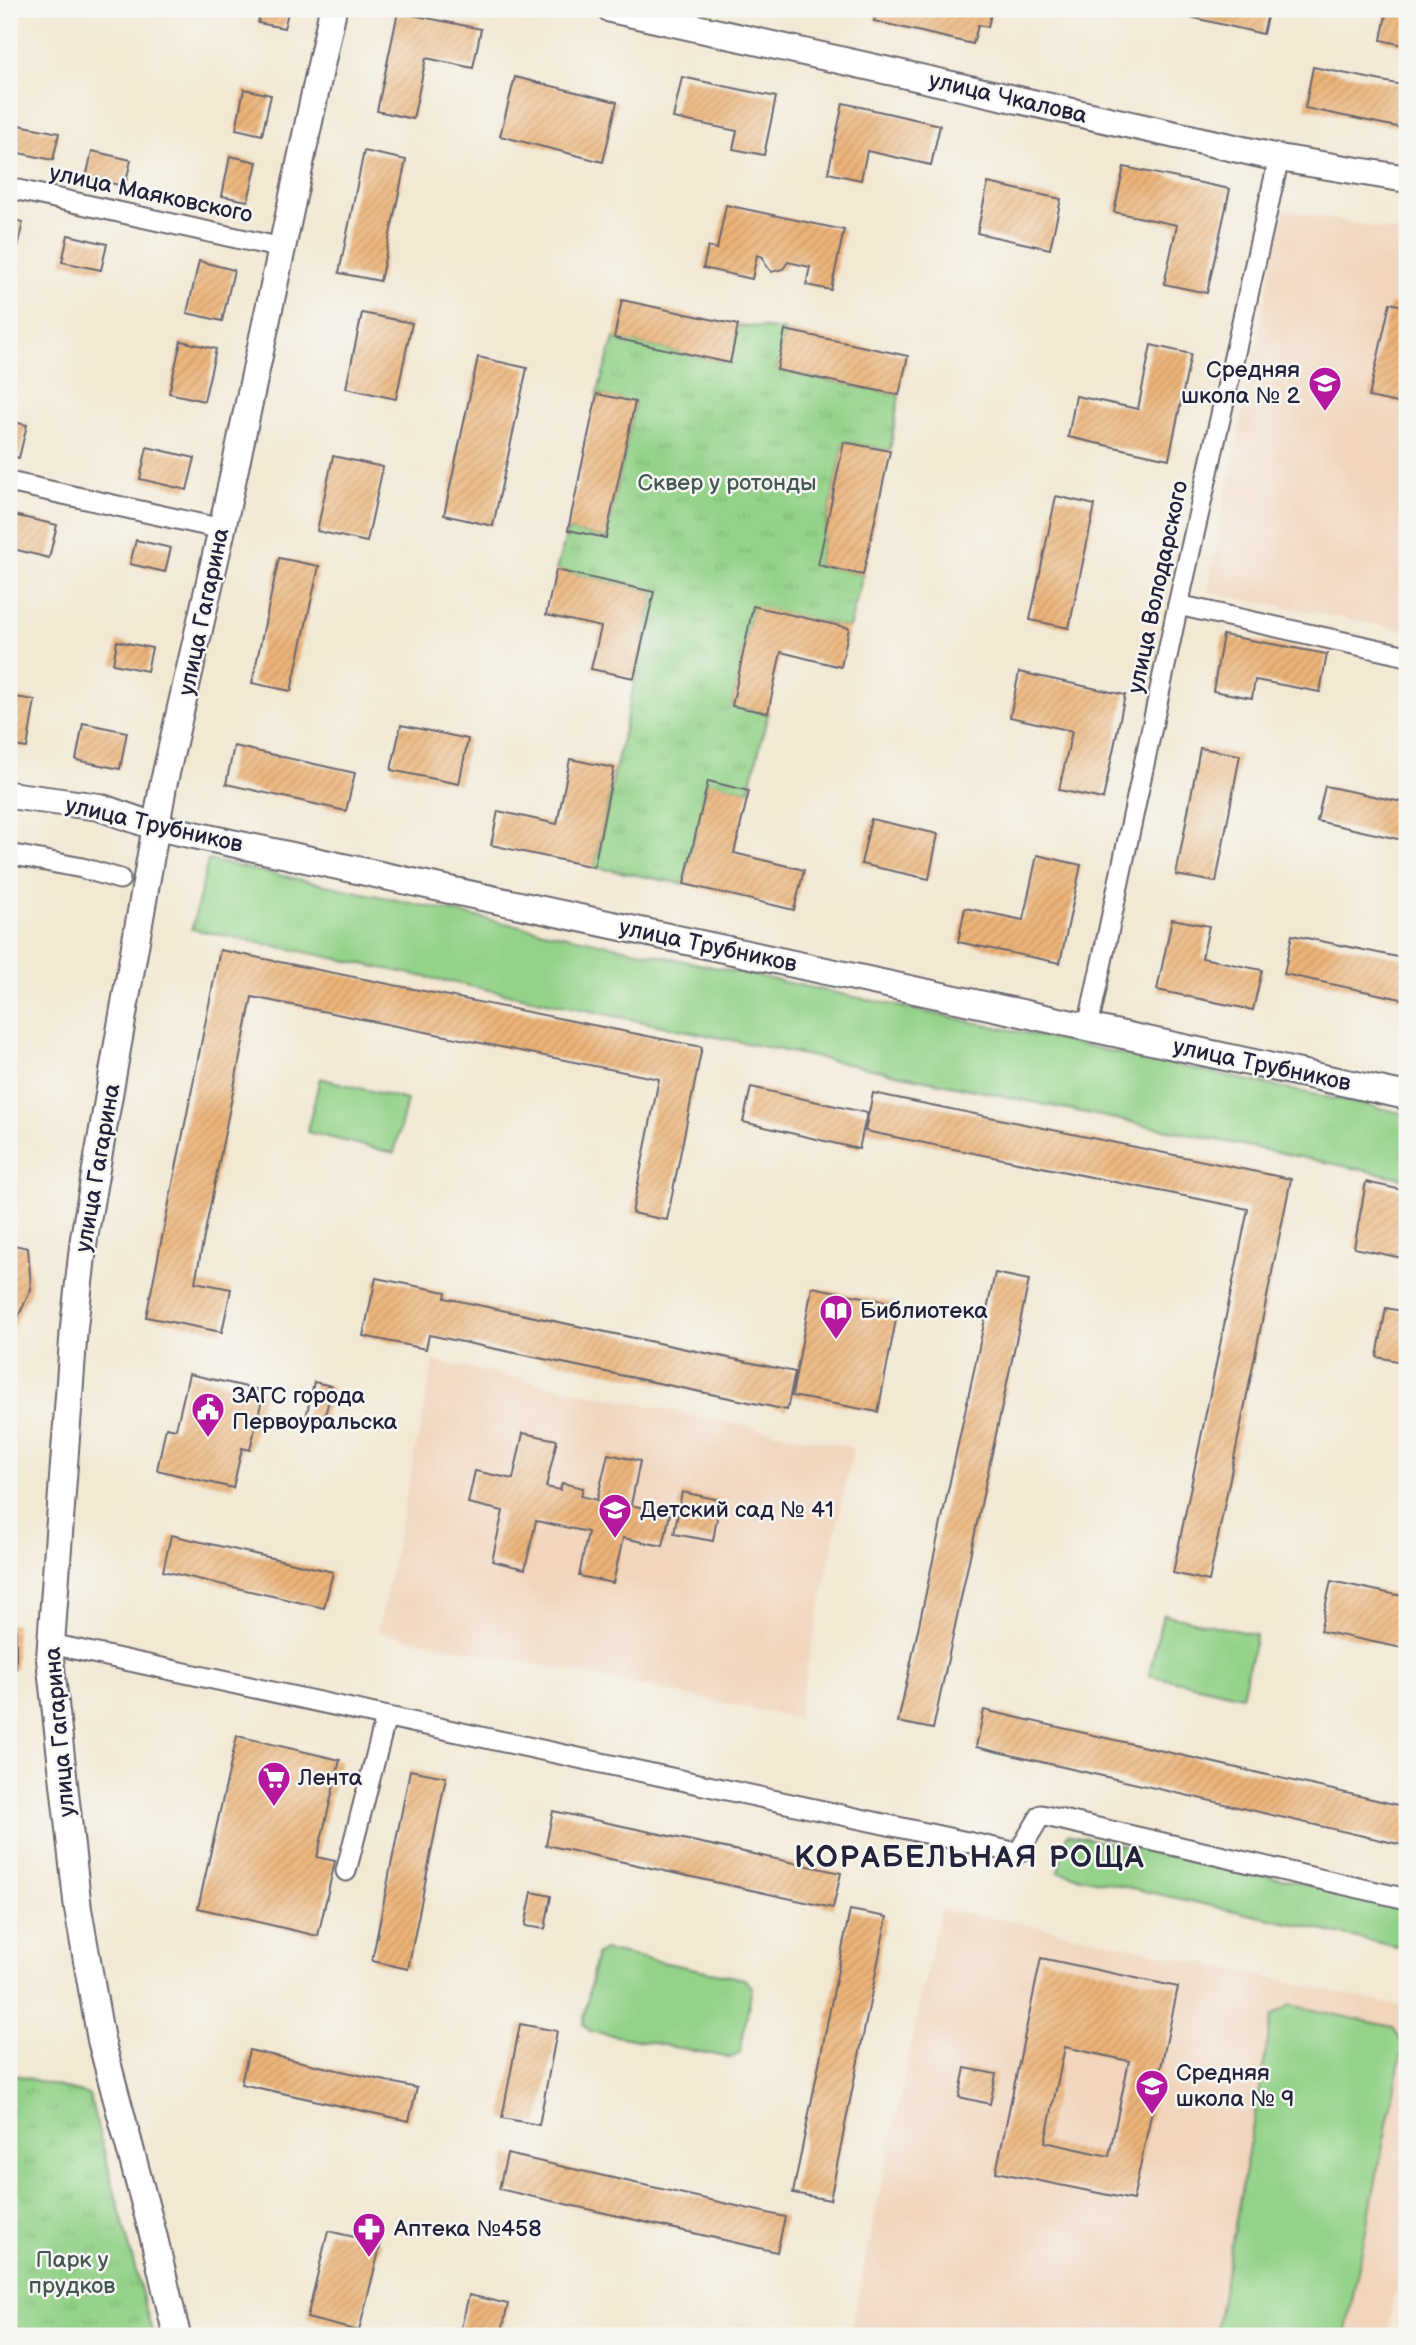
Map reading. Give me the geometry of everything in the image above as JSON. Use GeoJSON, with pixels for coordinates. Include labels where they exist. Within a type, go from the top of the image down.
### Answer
{"type":"FeatureCollection","features":[{"type":"Feature","properties":{"kind":"street","name":"улица Гагарина"},"geometry":{"type":"LineString","coordinates":[[177,2336],[99,2027],[78,1909],[50,1659],[51,1644],[74,1327],[84,1238],[163,786],[222,529],[333,9]]}},
{"type":"Feature","properties":{"kind":"street","name":"улица Чкалова"},"geometry":{"type":"LineString","coordinates":[[611,9],[1279,159],[1407,179]]}},
{"type":"Feature","properties":{"kind":"street","name":"улица Володарского"},"geometry":{"type":"LineString","coordinates":[[1088,1027],[1178,605],[1279,159]]}},
{"type":"Feature","properties":{"kind":"street","name":"улица Маяковского"},"geometry":{"type":"LineString","coordinates":[[9,188],[282,248]]}},
{"type":"Feature","properties":{"kind":"street"},"geometry":{"type":"LineString","coordinates":[[9,482],[222,529]]}},
{"type":"Feature","properties":{"kind":"street"},"geometry":{"type":"LineString","coordinates":[[1178,605],[1407,656]]}},
{"type":"Feature","properties":{"kind":"street","name":"улица Трубников"},"geometry":{"type":"LineString","coordinates":[[9,795],[99,807],[157,827],[1407,1096]]}},
{"type":"Feature","properties":{"kind":"street"},"geometry":{"type":"LineString","coordinates":[[9,854],[82,868],[120,879]]}},
{"type":"Feature","properties":{"kind":"street"},"geometry":{"type":"LineString","coordinates":[[51,1644],[1018,1853],[1041,1815],[1407,1899]]}},
{"type":"Feature","properties":{"kind":"street"},"geometry":{"type":"LineString","coordinates":[[346,1871],[386,1717]]}},
{"type":"Feature","properties":{"kind":"shaded area","name":"Средняя школа № 2"},"geometry":{"type":"Polygon","coordinates":[[[1283,209],[1407,234],[1407,631],[1207,592],[1283,209]]]}},
{"type":"Feature","properties":{"kind":"shaded area","name":"Детский сад № 41"},"geometry":{"type":"Polygon","coordinates":[[[434,1361],[853,1448],[797,1718],[378,1632],[434,1361]]]}},
{"type":"Feature","properties":{"kind":"shaded area","name":"Средняя школа № 9"},"geometry":{"type":"Polygon","coordinates":[[[940,1909],[1022,1923],[1407,2008],[1407,2224],[1387,2336],[849,2336],[940,1909]]]}},
{"type":"Feature","properties":{"kind":"green space","name":"Сквер у ротонды"},"geometry":{"type":"Polygon","coordinates":[[[738,325],[785,330],[777,370],[899,395],[890,451],[844,442],[818,565],[863,575],[849,628],[753,607],[732,705],[768,713],[749,791],[708,782],[684,884],[594,867],[654,592],[556,570],[568,530],[606,538],[635,403],[597,394],[614,338],[729,363],[738,325]]]}},
{"type":"Feature","properties":{"kind":"green space"},"geometry":{"type":"Polygon","coordinates":[[[208,860],[1407,1114],[1407,1179],[192,929],[208,860]]]}},
{"type":"Feature","properties":{"kind":"green space"},"geometry":{"type":"Polygon","coordinates":[[[320,1078],[407,1100],[394,1153],[307,1132],[320,1078]]]}},
{"type":"Feature","properties":{"kind":"green space"},"geometry":{"type":"Polygon","coordinates":[[[1163,1614],[1256,1635],[1242,1696],[1149,1675],[1163,1614]]]}},
{"type":"Feature","properties":{"kind":"green space"},"geometry":{"type":"Polygon","coordinates":[[[1067,1834],[1407,1905],[1407,1949],[1058,1872],[1067,1834]]]}},
{"type":"Feature","properties":{"kind":"green space"},"geometry":{"type":"Polygon","coordinates":[[[604,1950],[744,1979],[752,1987],[740,2053],[731,2058],[590,2031],[583,2024],[596,1955],[604,1950]]]}},
{"type":"Feature","properties":{"kind":"green space"},"geometry":{"type":"Polygon","coordinates":[[[1290,2005],[1393,2027],[1403,2045],[1345,2336],[1220,2336],[1216,2331],[1272,2017],[1290,2005]]]}},
{"type":"Feature","properties":{"kind":"green space","name":"Парк у прудков"},"geometry":{"type":"Polygon","coordinates":[[[9,2073],[89,2095],[153,2336],[9,2336],[9,2073]]]}},
{"type":"Feature","properties":{"kind":"building"},"geometry":{"type":"Polygon","coordinates":[[[261,9],[289,9],[284,28],[258,23],[261,9]]]}},
{"type":"Feature","properties":{"kind":"building"},"geometry":{"type":"Polygon","coordinates":[[[877,9],[992,9],[988,27],[978,25],[973,44],[874,21],[877,9]]]}},
{"type":"Feature","properties":{"kind":"building"},"geometry":{"type":"Polygon","coordinates":[[[1156,9],[1269,9],[1263,34],[1156,9]]]}},
{"type":"Feature","properties":{"kind":"building"},"geometry":{"type":"Polygon","coordinates":[[[1387,9],[1407,9],[1407,46],[1381,40],[1387,9]]]}},
{"type":"Feature","properties":{"kind":"building"},"geometry":{"type":"Polygon","coordinates":[[[398,12],[481,29],[473,68],[426,58],[413,119],[377,111],[398,12]]]}},
{"type":"Feature","properties":{"kind":"building"},"geometry":{"type":"Polygon","coordinates":[[[1313,67],[1407,86],[1407,129],[1305,108],[1313,67]]]}},
{"type":"Feature","properties":{"kind":"building"},"geometry":{"type":"Polygon","coordinates":[[[515,77],[617,102],[603,162],[500,136],[515,77]]]}},
{"type":"Feature","properties":{"kind":"building"},"geometry":{"type":"Polygon","coordinates":[[[682,77],[776,97],[764,155],[733,149],[737,131],[673,118],[682,77]]]}},
{"type":"Feature","properties":{"kind":"building"},"geometry":{"type":"Polygon","coordinates":[[[244,89],[271,95],[262,135],[236,129],[244,89]]]}},
{"type":"Feature","properties":{"kind":"building"},"geometry":{"type":"Polygon","coordinates":[[[843,103],[940,125],[931,165],[867,151],[861,180],[828,173],[843,103]]]}},
{"type":"Feature","properties":{"kind":"building"},"geometry":{"type":"Polygon","coordinates":[[[19,125],[59,133],[53,160],[14,152],[19,125]]]}},
{"type":"Feature","properties":{"kind":"building"},"geometry":{"type":"Polygon","coordinates":[[[92,151],[131,160],[125,186],[86,178],[92,151]]]}},
{"type":"Feature","properties":{"kind":"building"},"geometry":{"type":"Polygon","coordinates":[[[364,151],[406,160],[380,281],[339,273],[364,151]]]}},
{"type":"Feature","properties":{"kind":"building"},"geometry":{"type":"Polygon","coordinates":[[[230,156],[257,162],[248,201],[222,196],[230,156]]]}},
{"type":"Feature","properties":{"kind":"building"},"geometry":{"type":"Polygon","coordinates":[[[1124,167],[1230,189],[1207,293],[1164,284],[1177,225],[1114,212],[1124,167]]]}},
{"type":"Feature","properties":{"kind":"building"},"geometry":{"type":"Polygon","coordinates":[[[988,183],[1061,199],[1050,249],[977,233],[988,183]]]}},
{"type":"Feature","properties":{"kind":"building"},"geometry":{"type":"Polygon","coordinates":[[[726,205],[844,230],[831,290],[806,285],[810,267],[788,262],[783,269],[772,272],[763,257],[757,255],[752,279],[703,268],[708,247],[717,249],[726,205]]]}},
{"type":"Feature","properties":{"kind":"building"},"geometry":{"type":"Polygon","coordinates":[[[9,219],[23,222],[16,256],[9,254],[9,219]]]}},
{"type":"Feature","properties":{"kind":"building"},"geometry":{"type":"Polygon","coordinates":[[[68,235],[107,244],[101,270],[62,262],[68,235]]]}},
{"type":"Feature","properties":{"kind":"building"},"geometry":{"type":"Polygon","coordinates":[[[199,261],[234,270],[222,321],[187,313],[199,261]]]}},
{"type":"Feature","properties":{"kind":"building"},"geometry":{"type":"Polygon","coordinates":[[[622,300],[738,325],[730,363],[614,338],[622,300]]]}},
{"type":"Feature","properties":{"kind":"building"},"geometry":{"type":"Polygon","coordinates":[[[1390,303],[1407,307],[1407,405],[1369,397],[1390,303]]]}},
{"type":"Feature","properties":{"kind":"building"},"geometry":{"type":"Polygon","coordinates":[[[362,313],[412,323],[396,399],[346,388],[362,313]]]}},
{"type":"Feature","properties":{"kind":"building"},"geometry":{"type":"Polygon","coordinates":[[[785,330],[908,356],[899,395],[777,370],[785,330]]]}},
{"type":"Feature","properties":{"kind":"building"},"geometry":{"type":"Polygon","coordinates":[[[181,341],[216,349],[204,401],[169,393],[181,341]]]}},
{"type":"Feature","properties":{"kind":"building"},"geometry":{"type":"Polygon","coordinates":[[[1151,345],[1191,354],[1169,459],[1068,437],[1076,396],[1138,409],[1151,345]]]}},
{"type":"Feature","properties":{"kind":"building"},"geometry":{"type":"Polygon","coordinates":[[[478,357],[527,368],[493,526],[444,515],[478,357]]]}},
{"type":"Feature","properties":{"kind":"building"},"geometry":{"type":"Polygon","coordinates":[[[597,394],[635,402],[606,538],[568,530],[597,394]]]}},
{"type":"Feature","properties":{"kind":"building"},"geometry":{"type":"Polygon","coordinates":[[[9,421],[27,425],[19,458],[9,455],[9,421]]]}},
{"type":"Feature","properties":{"kind":"building"},"geometry":{"type":"Polygon","coordinates":[[[844,442],[890,451],[863,575],[818,565],[844,442]]]}},
{"type":"Feature","properties":{"kind":"building"},"geometry":{"type":"Polygon","coordinates":[[[147,447],[195,458],[187,490],[140,479],[147,447]]]}},
{"type":"Feature","properties":{"kind":"building"},"geometry":{"type":"Polygon","coordinates":[[[333,456],[383,467],[367,542],[317,531],[333,456]]]}},
{"type":"Feature","properties":{"kind":"building"},"geometry":{"type":"Polygon","coordinates":[[[1056,496],[1095,505],[1069,628],[1030,620],[1056,496]]]}},
{"type":"Feature","properties":{"kind":"building"},"geometry":{"type":"Polygon","coordinates":[[[9,514],[57,525],[49,558],[9,548],[9,514]]]}},
{"type":"Feature","properties":{"kind":"building"},"geometry":{"type":"Polygon","coordinates":[[[136,540],[171,548],[165,572],[130,564],[136,540]]]}},
{"type":"Feature","properties":{"kind":"building"},"geometry":{"type":"Polygon","coordinates":[[[279,558],[319,566],[291,691],[252,683],[279,558]]]}},
{"type":"Feature","properties":{"kind":"building"},"geometry":{"type":"Polygon","coordinates":[[[556,570],[654,592],[634,678],[591,669],[601,627],[546,615],[556,570]]]}},
{"type":"Feature","properties":{"kind":"building"},"geometry":{"type":"Polygon","coordinates":[[[753,606],[849,628],[841,667],[781,652],[768,713],[732,706],[753,606]]]}},
{"type":"Feature","properties":{"kind":"building"},"geometry":{"type":"Polygon","coordinates":[[[1223,635],[1327,654],[1320,692],[1255,680],[1252,698],[1213,691],[1223,635]]]}},
{"type":"Feature","properties":{"kind":"building"},"geometry":{"type":"Polygon","coordinates":[[[117,641],[152,648],[147,671],[113,664],[117,641]]]}},
{"type":"Feature","properties":{"kind":"building"},"geometry":{"type":"Polygon","coordinates":[[[1019,672],[1125,695],[1103,799],[1059,790],[1072,731],[1010,717],[1019,672]]]}},
{"type":"Feature","properties":{"kind":"building"},"geometry":{"type":"Polygon","coordinates":[[[9,696],[35,700],[27,748],[9,745],[9,696]]]}},
{"type":"Feature","properties":{"kind":"building"},"geometry":{"type":"Polygon","coordinates":[[[83,723],[127,732],[120,769],[76,760],[83,723]]]}},
{"type":"Feature","properties":{"kind":"building"},"geometry":{"type":"Polygon","coordinates":[[[401,725],[468,739],[459,784],[391,770],[401,725]]]}},
{"type":"Feature","properties":{"kind":"building"},"geometry":{"type":"Polygon","coordinates":[[[234,746],[355,773],[346,811],[226,784],[234,746]]]}},
{"type":"Feature","properties":{"kind":"building"},"geometry":{"type":"Polygon","coordinates":[[[1200,748],[1240,755],[1216,882],[1176,875],[1200,748]]]}},
{"type":"Feature","properties":{"kind":"building"},"geometry":{"type":"Polygon","coordinates":[[[570,759],[614,768],[594,867],[491,845],[498,811],[557,824],[570,759]]]}},
{"type":"Feature","properties":{"kind":"building"},"geometry":{"type":"Polygon","coordinates":[[[708,781],[749,791],[734,853],[804,870],[794,910],[684,884],[708,781]]]}},
{"type":"Feature","properties":{"kind":"building"},"geometry":{"type":"Polygon","coordinates":[[[1325,786],[1407,803],[1407,841],[1317,821],[1325,786]]]}},
{"type":"Feature","properties":{"kind":"building"},"geometry":{"type":"Polygon","coordinates":[[[871,819],[938,834],[929,879],[861,864],[871,819]]]}},
{"type":"Feature","properties":{"kind":"building"},"geometry":{"type":"Polygon","coordinates":[[[1037,855],[1081,865],[1060,963],[958,942],[965,908],[1023,920],[1037,855]]]}},
{"type":"Feature","properties":{"kind":"building"},"geometry":{"type":"Polygon","coordinates":[[[1172,919],[1209,926],[1202,958],[1262,970],[1253,1010],[1157,990],[1172,919]]]}},
{"type":"Feature","properties":{"kind":"building"},"geometry":{"type":"Polygon","coordinates":[[[1292,935],[1407,959],[1406,1000],[1284,974],[1292,935]]]}},
{"type":"Feature","properties":{"kind":"building"},"geometry":{"type":"Polygon","coordinates":[[[220,950],[702,1047],[667,1220],[632,1213],[659,1079],[252,997],[195,1282],[231,1289],[222,1332],[146,1317],[220,950]]]}},
{"type":"Feature","properties":{"kind":"building"},"geometry":{"type":"Polygon","coordinates":[[[751,1087],[867,1113],[859,1149],[743,1122],[751,1087]]]}},
{"type":"Feature","properties":{"kind":"building"},"geometry":{"type":"Polygon","coordinates":[[[873,1093],[1291,1179],[1209,1581],[1173,1573],[1248,1209],[865,1131],[873,1093]]]}},
{"type":"Feature","properties":{"kind":"building"},"geometry":{"type":"Polygon","coordinates":[[[1366,1182],[1407,1191],[1407,1259],[1354,1248],[1366,1182]]]}},
{"type":"Feature","properties":{"kind":"building"},"geometry":{"type":"Polygon","coordinates":[[[9,1244],[28,1248],[31,1289],[9,1337],[9,1244]]]}},
{"type":"Feature","properties":{"kind":"building"},"geometry":{"type":"Polygon","coordinates":[[[995,1273],[1029,1280],[933,1729],[898,1722],[995,1273]]]}},
{"type":"Feature","properties":{"kind":"building"},"geometry":{"type":"Polygon","coordinates":[[[376,1278],[446,1292],[445,1298],[795,1372],[787,1410],[429,1335],[426,1349],[363,1336],[376,1278]]]}},
{"type":"Feature","properties":{"kind":"building"},"geometry":{"type":"Polygon","coordinates":[[[812,1287],[899,1304],[878,1412],[792,1396],[812,1287]]]}},
{"type":"Feature","properties":{"kind":"building"},"geometry":{"type":"Polygon","coordinates":[[[1386,1308],[1407,1312],[1407,1363],[1377,1357],[1386,1308]]]}},
{"type":"Feature","properties":{"kind":"building","name":"ЗАГС города Первоуральска"},"geometry":{"type":"Polygon","coordinates":[[[189,1374],[264,1391],[250,1450],[242,1448],[233,1488],[157,1470],[166,1427],[176,1429],[189,1374]]]}},
{"type":"Feature","properties":{"kind":"building"},"geometry":{"type":"Polygon","coordinates":[[[314,1382],[332,1386],[324,1421],[306,1417],[314,1382]]]}},
{"type":"Feature","properties":{"kind":"building"},"geometry":{"type":"Polygon","coordinates":[[[523,1433],[557,1440],[546,1487],[560,1490],[562,1483],[583,1488],[581,1496],[597,1500],[608,1454],[640,1461],[631,1505],[670,1514],[663,1546],[623,1538],[613,1583],[579,1576],[588,1532],[536,1521],[525,1569],[492,1561],[503,1511],[468,1503],[475,1471],[513,1479],[523,1433]]]}},
{"type":"Feature","properties":{"kind":"building"},"geometry":{"type":"Polygon","coordinates":[[[682,1492],[720,1500],[713,1541],[674,1534],[682,1492]]]}},
{"type":"Feature","properties":{"kind":"building"},"geometry":{"type":"Polygon","coordinates":[[[171,1535],[333,1572],[324,1608],[163,1571],[171,1535]]]}},
{"type":"Feature","properties":{"kind":"building"},"geometry":{"type":"Polygon","coordinates":[[[1331,1581],[1407,1597],[1407,1649],[1320,1631],[1331,1581]]]}},
{"type":"Feature","properties":{"kind":"building"},"geometry":{"type":"Polygon","coordinates":[[[9,1624],[16,1624],[16,1669],[9,1668],[9,1624]]]}},
{"type":"Feature","properties":{"kind":"building"},"geometry":{"type":"Polygon","coordinates":[[[984,1710],[1407,1807],[1407,1846],[976,1747],[984,1710]]]}},
{"type":"Feature","properties":{"kind":"building","name":"Лента"},"geometry":{"type":"Polygon","coordinates":[[[237,1736],[340,1760],[317,1857],[335,1861],[318,1936],[198,1908],[237,1736]]]}},
{"type":"Feature","properties":{"kind":"building"},"geometry":{"type":"Polygon","coordinates":[[[410,1770],[446,1777],[408,1969],[372,1961],[410,1770]]]}},
{"type":"Feature","properties":{"kind":"building"},"geometry":{"type":"Polygon","coordinates":[[[553,1811],[841,1873],[833,1908],[546,1845],[553,1811]]]}},
{"type":"Feature","properties":{"kind":"building"},"geometry":{"type":"Polygon","coordinates":[[[532,1892],[551,1896],[545,1929],[525,1926],[532,1892]]]}},
{"type":"Feature","properties":{"kind":"building"},"geometry":{"type":"Polygon","coordinates":[[[850,1910],[887,1917],[830,2200],[793,2193],[850,1910]]]}},
{"type":"Feature","properties":{"kind":"building"},"geometry":{"type":"Polygon","coordinates":[[[1041,1958],[1178,1987],[1133,2200],[996,2172],[1041,1958]],[[1065,2047],[1045,2142],[1109,2156],[1129,2061],[1065,2047]]]}},
{"type":"Feature","properties":{"kind":"building"},"geometry":{"type":"Polygon","coordinates":[[[520,2024],[557,2031],[539,2125],[502,2118],[520,2024]]]}},
{"type":"Feature","properties":{"kind":"building"},"geometry":{"type":"Polygon","coordinates":[[[249,2050],[417,2088],[409,2121],[241,2084],[249,2050]]]}},
{"type":"Feature","properties":{"kind":"building"},"geometry":{"type":"Polygon","coordinates":[[[965,2068],[996,2074],[990,2104],[959,2097],[965,2068]]]}},
{"type":"Feature","properties":{"kind":"building"},"geometry":{"type":"Polygon","coordinates":[[[507,2154],[785,2217],[777,2252],[499,2189],[507,2154]]]}},
{"type":"Feature","properties":{"kind":"building"},"geometry":{"type":"Polygon","coordinates":[[[328,2231],[381,2243],[359,2331],[307,2318],[328,2231]]]}},
{"type":"Feature","properties":{"kind":"building"},"geometry":{"type":"Polygon","coordinates":[[[469,2295],[508,2304],[501,2336],[459,2336],[469,2295]]]}},
{"type":"Feature","properties":{"kind":"place","name":"Средняя школа № 2"},"geometry":{"type":"Point","coordinates":[1325,413]}},
{"type":"Feature","properties":{"kind":"place","name":"Библиотека"},"geometry":{"type":"Point","coordinates":[836,1341]}},
{"type":"Feature","properties":{"kind":"place","name":"ЗАГС города Первоуральска"},"geometry":{"type":"Point","coordinates":[208,1439]}},
{"type":"Feature","properties":{"kind":"place","name":"Детский сад № 41"},"geometry":{"type":"Point","coordinates":[615,1540]}},
{"type":"Feature","properties":{"kind":"place","name":"Лента"},"geometry":{"type":"Point","coordinates":[274,1808]}},
{"type":"Feature","properties":{"kind":"place","name":"Средняя школа № 9"},"geometry":{"type":"Point","coordinates":[1152,2116]}},
{"type":"Feature","properties":{"kind":"place","name":"Аптека №458"},"geometry":{"type":"Point","coordinates":[369,2259]}},
{"type":"Feature","properties":{"kind":"district","name":"КОРАБЕЛЬНАЯ РОЩА"},"geometry":{"type":"Point","coordinates":[970,1858]}}]}
